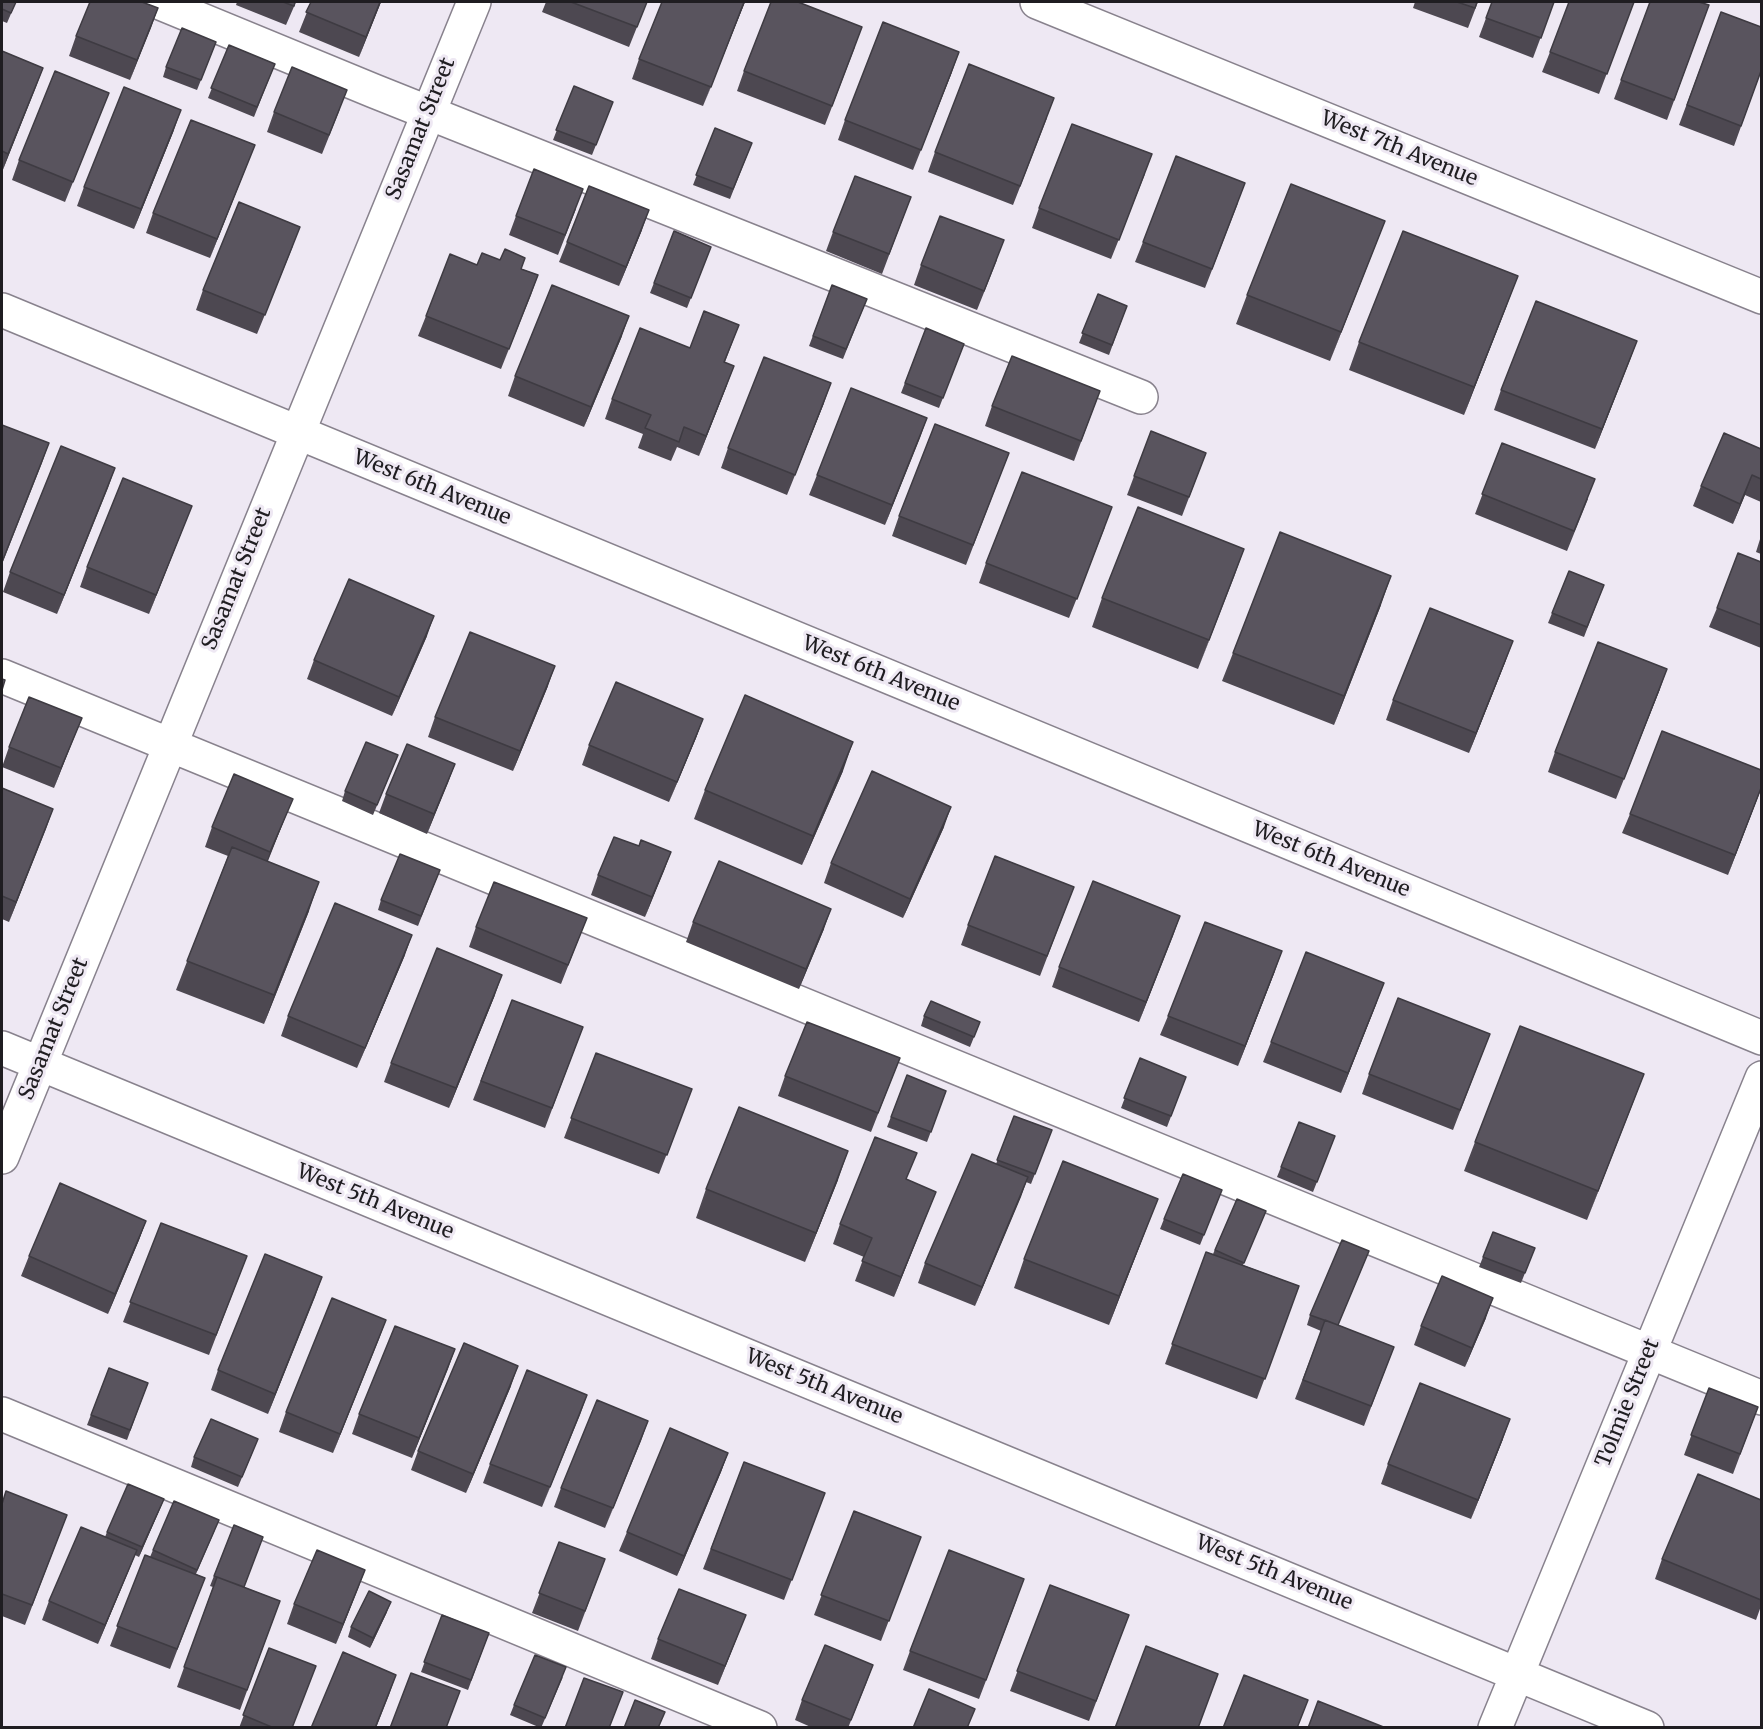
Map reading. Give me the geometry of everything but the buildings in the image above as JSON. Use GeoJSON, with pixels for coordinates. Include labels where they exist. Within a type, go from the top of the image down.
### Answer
{"type":"FeatureCollection","features":[{"type":"Feature","properties":{"kind":"street"},"geometry":{"type":"LineString","coordinates":[[158,2],[1141,397]]}},
{"type":"Feature","properties":{"kind":"street","name":"Sasamat Street"},"geometry":{"type":"LineString","coordinates":[[2,1157],[474,2]]}},
{"type":"Feature","properties":{"kind":"street","name":"West 7th Avenue"},"geometry":{"type":"LineString","coordinates":[[1037,2],[1761,297]]}},
{"type":"Feature","properties":{"kind":"street","name":"West 6th Avenue"},"geometry":{"type":"LineString","coordinates":[[2,310],[1761,1038]]}},
{"type":"Feature","properties":{"kind":"street"},"geometry":{"type":"LineString","coordinates":[[2,676],[1761,1398]]}},
{"type":"Feature","properties":{"kind":"street","name":"West 5th Avenue"},"geometry":{"type":"LineString","coordinates":[[2,1048],[1647,1728]]}},
{"type":"Feature","properties":{"kind":"street","name":"Tolmie Street"},"geometry":{"type":"LineString","coordinates":[[1495,1728],[1761,1078]]}},
{"type":"Feature","properties":{"kind":"street"},"geometry":{"type":"LineString","coordinates":[[2,1414],[760,1728]]}}]}
